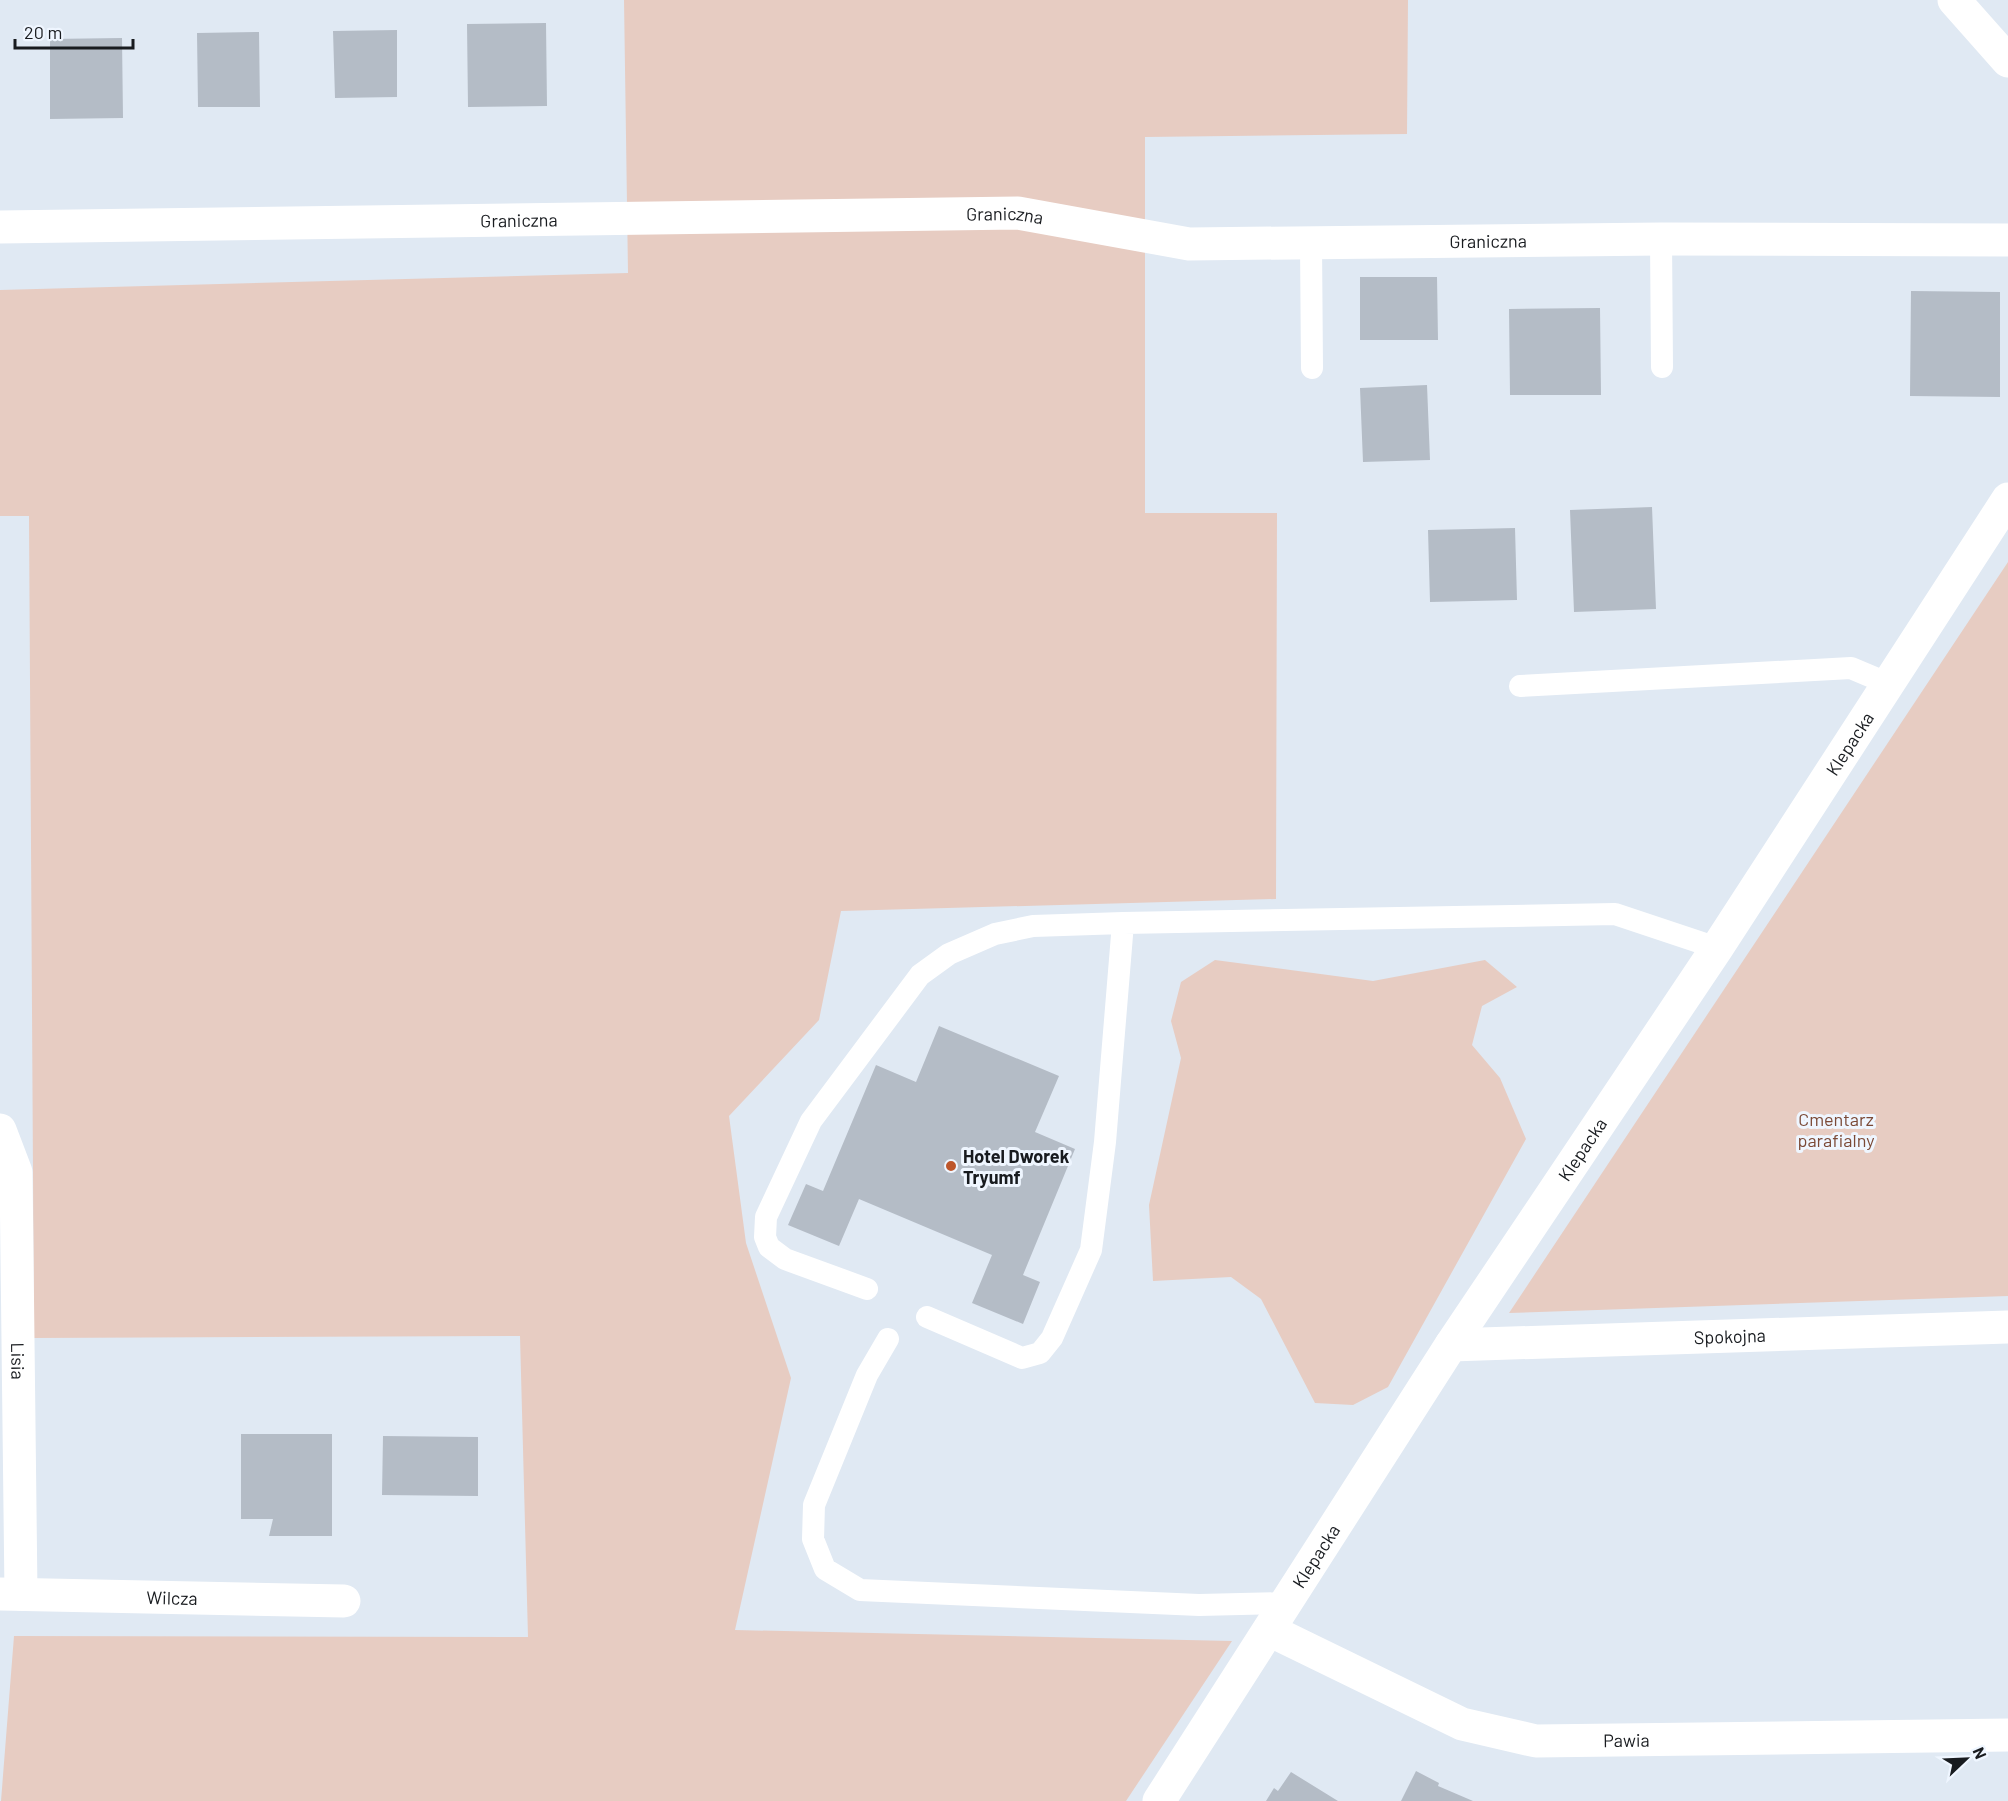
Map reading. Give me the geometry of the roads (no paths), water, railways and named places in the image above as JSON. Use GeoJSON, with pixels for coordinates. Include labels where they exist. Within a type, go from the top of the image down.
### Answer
{"type":"FeatureCollection","features":[{"type":"Feature","properties":{"kind":"street"},"geometry":{"type":"LineString","coordinates":[[1954,0],[2008,61]]}},
{"type":"Feature","properties":{"kind":"street","name":"Graniczna"},"geometry":{"type":"LineString","coordinates":[[0,227],[1018,213],[1189,244],[1661,239],[2008,240]]}},
{"type":"Feature","properties":{"kind":"street","name":"Klepacka"},"geometry":{"type":"LineString","coordinates":[[1158,1801],[1451,1345],[1717,948],[2008,499]]}},
{"type":"Feature","properties":{"kind":"street","name":"Lisia"},"geometry":{"type":"LineString","coordinates":[[0,1130],[16,1172],[10,1594]]}},
{"type":"Feature","properties":{"kind":"street","name":"Spokojna"},"geometry":{"type":"LineString","coordinates":[[1451,1345],[2008,1327]]}},
{"type":"Feature","properties":{"kind":"street","name":"Wilcza"},"geometry":{"type":"LineString","coordinates":[[10,1594],[344,1601]]}},
{"type":"Feature","properties":{"kind":"street","name":"Pawia"},"geometry":{"type":"LineString","coordinates":[[1269,1630],[1462,1724],[1536,1741],[2008,1735]]}},
{"type":"Feature","properties":{"kind":"lane"},"geometry":{"type":"LineString","coordinates":[[1661,239],[1662,367]]}},
{"type":"Feature","properties":{"kind":"lane"},"geometry":{"type":"LineString","coordinates":[[1311,243],[1312,368]]}},
{"type":"Feature","properties":{"kind":"lane"},"geometry":{"type":"LineString","coordinates":[[1520,686],[1851,668],[1889,684]]}},
{"type":"Feature","properties":{"kind":"lane"},"geometry":{"type":"LineString","coordinates":[[867,1289],[785,1259],[769,1247],[765,1237],[766,1217],[811,1121],[920,975],[949,954],[995,934],[1033,926],[1123,923],[1615,914],[1717,948]]}},
{"type":"Feature","properties":{"kind":"lane"},"geometry":{"type":"LineString","coordinates":[[927,1317],[1022,1358],[1040,1353],[1053,1338],[1091,1250],[1106,1142],[1123,923]]}},
{"type":"Feature","properties":{"kind":"lane"},"geometry":{"type":"LineString","coordinates":[[888,1340],[867,1375],[814,1504],[813,1539],[825,1569],[860,1590],[1199,1605],[1287,1603]]}},
{"type":"Feature","properties":{"kind":"place","name":"Hotel Dworek Tryumf"},"geometry":{"type":"Point","coordinates":[951,1166]}},
{"type":"Feature","properties":{"kind":"park label","name":"Cmentarz parafialny"},"geometry":{"type":"Point","coordinates":[1836,1129]}}]}
